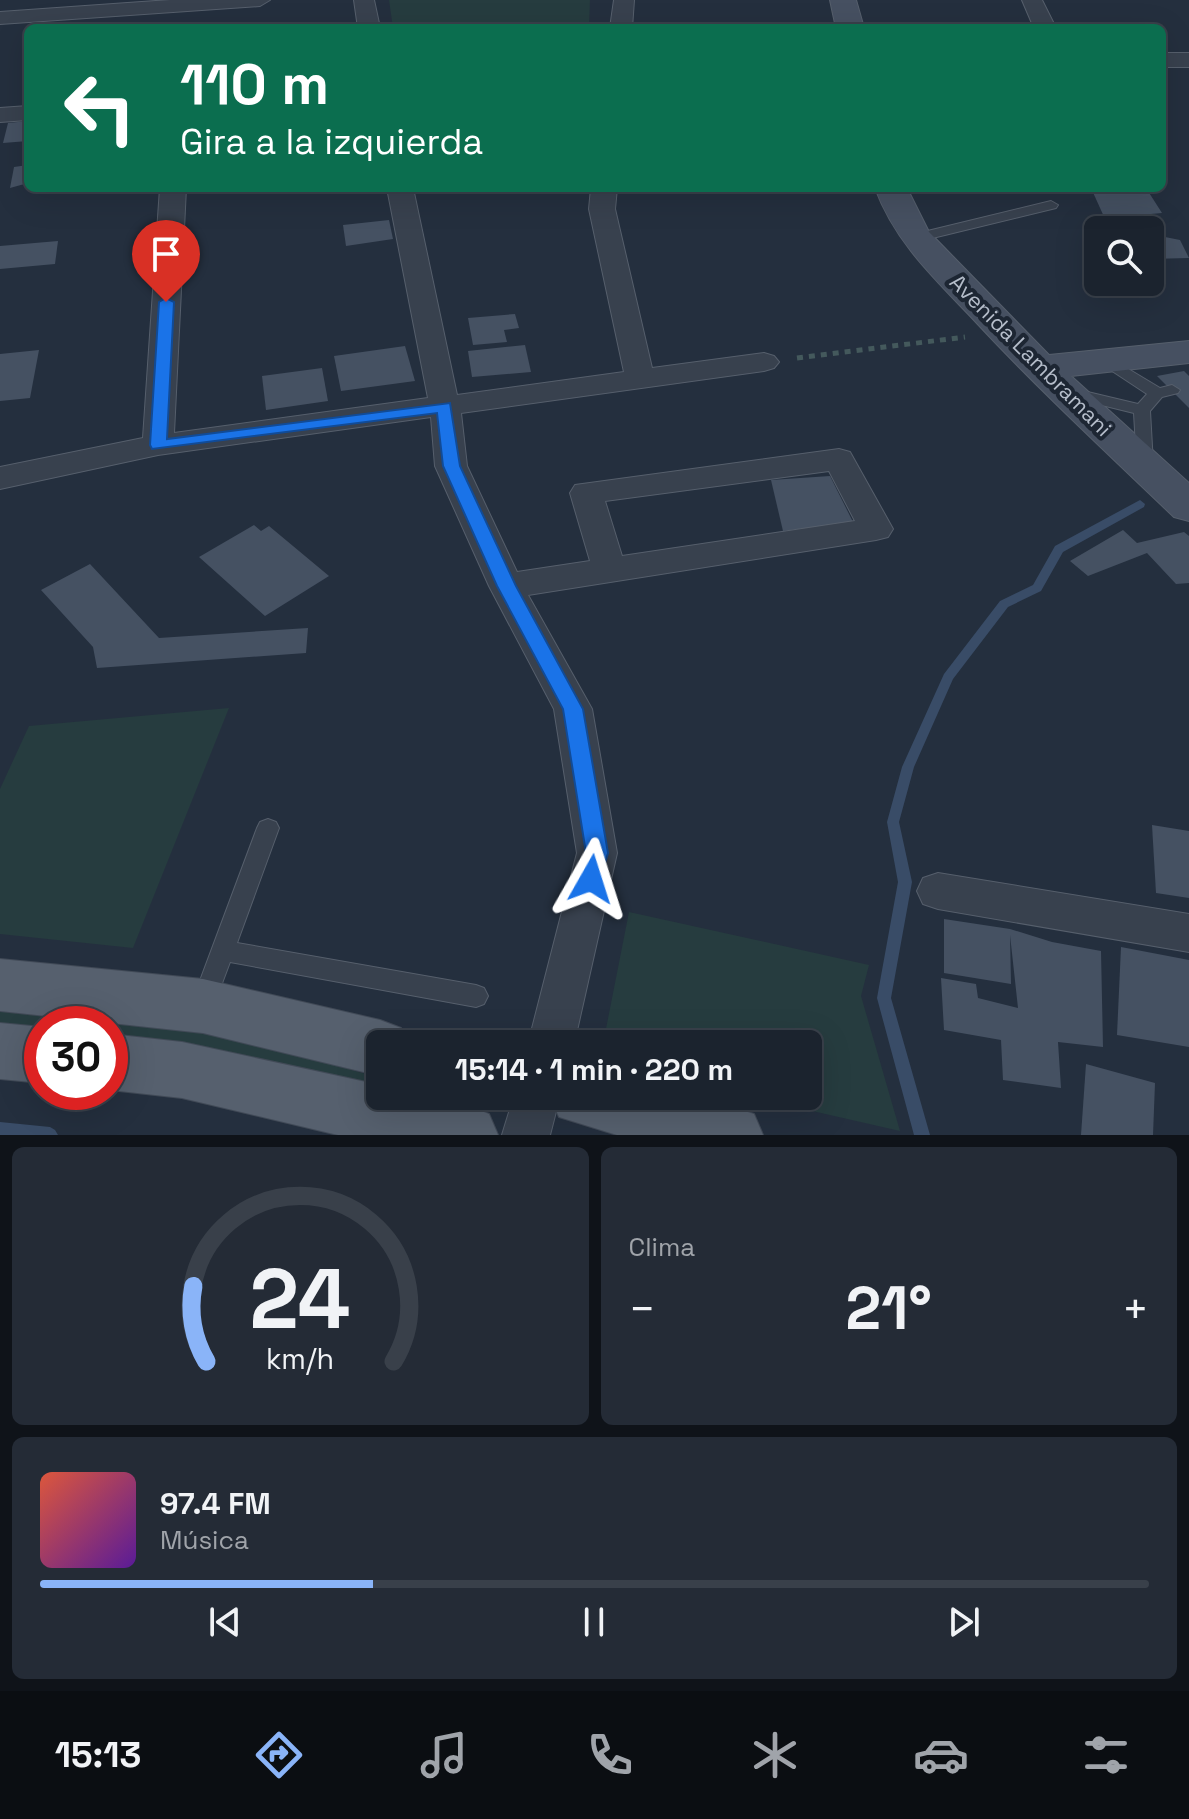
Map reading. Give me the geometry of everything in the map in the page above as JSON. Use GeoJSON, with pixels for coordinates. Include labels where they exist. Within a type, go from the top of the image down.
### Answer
{"type":"FeatureCollection","features":[{"type":"Feature","properties":{"kind":"main road"},"geometry":{"type":"LineString","coordinates":[[843,0],[849,24]]}},
{"type":"Feature","properties":{"kind":"main road","name":"Avenida Lambramani"},"geometry":{"type":"LineString","coordinates":[[893,192],[902,216],[916,238],[1004,332],[1189,507]]}},
{"type":"Feature","properties":{"kind":"main road"},"geometry":{"type":"LineString","coordinates":[[1052,380],[1105,360],[1189,352]]}},
{"type":"Feature","properties":{"kind":"main road"},"geometry":{"type":"LineString","coordinates":[[0,985],[203,1006],[366,1045]]}},
{"type":"Feature","properties":{"kind":"main road"},"geometry":{"type":"LineString","coordinates":[[0,1051],[24,1053]]}},
{"type":"Feature","properties":{"kind":"main road"},"geometry":{"type":"LineString","coordinates":[[128,1064],[182,1070],[467,1135]]}},
{"type":"Feature","properties":{"kind":"main road"},"geometry":{"type":"LineString","coordinates":[[635,1110],[732,1135]]}},
{"type":"Feature","properties":{"kind":"street"},"geometry":{"type":"LineString","coordinates":[[0,18],[177,17],[260,0]]}},
{"type":"Feature","properties":{"kind":"street"},"geometry":{"type":"LineString","coordinates":[[364,0],[368,24]]}},
{"type":"Feature","properties":{"kind":"street"},"geometry":{"type":"LineString","coordinates":[[621,24],[624,0]]}},
{"type":"Feature","properties":{"kind":"street"},"geometry":{"type":"LineString","coordinates":[[1032,0],[1043,24]]}},
{"type":"Feature","properties":{"kind":"street"},"geometry":{"type":"LineString","coordinates":[[1166,60],[1189,60]]}},
{"type":"Feature","properties":{"kind":"street"},"geometry":{"type":"LineString","coordinates":[[0,115],[24,113]]}},
{"type":"Feature","properties":{"kind":"street"},"geometry":{"type":"LineString","coordinates":[[158,445],[173,192]]}},
{"type":"Feature","properties":{"kind":"street"},"geometry":{"type":"LineString","coordinates":[[401,192],[445,407],[451,466],[506,586],[573,709],[597,853],[554,1030]]}},
{"type":"Feature","properties":{"kind":"street"},"geometry":{"type":"LineString","coordinates":[[604,192],[602,209],[640,378]]}},
{"type":"Feature","properties":{"kind":"street"},"geometry":{"type":"LineString","coordinates":[[0,478],[158,445],[764,362]]}},
{"type":"Feature","properties":{"kind":"street"},"geometry":{"type":"LineString","coordinates":[[506,586],[626,569],[876,529],[839,459],[586,493],[610,571]]}},
{"type":"Feature","properties":{"kind":"street"},"geometry":{"type":"LineString","coordinates":[[938,891],[1189,933]]}},
{"type":"Feature","properties":{"kind":"street"},"geometry":{"type":"LineString","coordinates":[[526,1135],[533,1110]]}},
{"type":"Feature","properties":{"kind":"lane"},"geometry":{"type":"LineString","coordinates":[[916,238],[1051,205]]}},
{"type":"Feature","properties":{"kind":"lane"},"geometry":{"type":"LineString","coordinates":[[1105,360],[1164,392],[1142,410]]}},
{"type":"Feature","properties":{"kind":"lane"},"geometry":{"type":"LineString","coordinates":[[1052,380],[1142,410]]}},
{"type":"Feature","properties":{"kind":"lane"},"geometry":{"type":"LineString","coordinates":[[1142,410],[1146,467]]}},
{"type":"Feature","properties":{"kind":"lane"},"geometry":{"type":"LineString","coordinates":[[203,1006],[268,828]]}},
{"type":"Feature","properties":{"kind":"lane"},"geometry":{"type":"LineString","coordinates":[[223,951],[476,996]]}},
{"type":"Feature","properties":{"kind":"path"},"geometry":{"type":"LineString","coordinates":[[764,362],[1004,332]]}},
{"type":"Feature","properties":{"kind":"green space"},"geometry":{"type":"Polygon","coordinates":[[[389,0],[590,0],[589,24],[392,24],[389,0]]]}},
{"type":"Feature","properties":{"kind":"green space"},"geometry":{"type":"Polygon","coordinates":[[[229,708],[133,948],[0,934],[0,789],[29,726],[229,708]]]}},
{"type":"Feature","properties":{"kind":"green space"},"geometry":{"type":"Polygon","coordinates":[[[629,912],[869,965],[861,996],[900,1131],[808,1110],[822,1110],[822,1030],[606,1030],[629,912]]]}},
{"type":"Feature","properties":{"kind":"green space"},"geometry":{"type":"Polygon","coordinates":[[[0,1004],[24,1007],[24,1029],[0,1027],[0,1004]]]}},
{"type":"Feature","properties":{"kind":"green space"},"geometry":{"type":"Polygon","coordinates":[[[128,1018],[196,1026],[366,1074],[366,1081],[189,1048],[128,1041],[128,1018]]]}},
{"type":"Feature","properties":{"kind":"building"},"geometry":{"type":"Polygon","coordinates":[[[24,121],[24,141],[3,143],[8,123],[24,121]]]}},
{"type":"Feature","properties":{"kind":"building"},"geometry":{"type":"Polygon","coordinates":[[[24,166],[24,184],[10,188],[14,167],[24,166]]]}},
{"type":"Feature","properties":{"kind":"building"},"geometry":{"type":"Polygon","coordinates":[[[1093,192],[1149,192],[1162,213],[1104,216],[1093,192]]]}},
{"type":"Feature","properties":{"kind":"building"},"geometry":{"type":"Polygon","coordinates":[[[389,220],[393,239],[346,246],[343,225],[389,220]]]}},
{"type":"Feature","properties":{"kind":"building"},"geometry":{"type":"Polygon","coordinates":[[[1164,235],[1180,240],[1189,258],[1164,259],[1164,235]]]}},
{"type":"Feature","properties":{"kind":"building"},"geometry":{"type":"Polygon","coordinates":[[[58,241],[55,264],[0,269],[0,246],[58,241]]]}},
{"type":"Feature","properties":{"kind":"building"},"geometry":{"type":"Polygon","coordinates":[[[515,314],[519,328],[504,330],[507,342],[473,345],[468,318],[515,314]]]}},
{"type":"Feature","properties":{"kind":"building"},"geometry":{"type":"Polygon","coordinates":[[[525,345],[531,372],[472,377],[468,351],[525,345]]]}},
{"type":"Feature","properties":{"kind":"building"},"geometry":{"type":"Polygon","coordinates":[[[405,346],[415,381],[341,391],[334,356],[405,346]]]}},
{"type":"Feature","properties":{"kind":"building"},"geometry":{"type":"Polygon","coordinates":[[[39,350],[30,398],[0,401],[0,354],[39,350]]]}},
{"type":"Feature","properties":{"kind":"building"},"geometry":{"type":"Polygon","coordinates":[[[322,368],[328,401],[266,410],[262,376],[322,368]]]}},
{"type":"Feature","properties":{"kind":"building"},"geometry":{"type":"Polygon","coordinates":[[[1184,371],[1189,376],[1189,408],[1157,376],[1184,371]]]}},
{"type":"Feature","properties":{"kind":"building"},"geometry":{"type":"Polygon","coordinates":[[[830,476],[853,522],[783,531],[771,480],[830,476]]]}},
{"type":"Feature","properties":{"kind":"building"},"geometry":{"type":"Polygon","coordinates":[[[254,525],[261,531],[269,526],[329,576],[265,616],[199,557],[254,525]]]}},
{"type":"Feature","properties":{"kind":"building"},"geometry":{"type":"Polygon","coordinates":[[[1123,530],[1137,543],[1184,532],[1189,536],[1189,583],[1176,584],[1147,553],[1088,576],[1070,561],[1123,530]]]}},
{"type":"Feature","properties":{"kind":"building"},"geometry":{"type":"Polygon","coordinates":[[[90,564],[159,638],[308,628],[306,653],[97,668],[93,647],[41,590],[90,564]]]}},
{"type":"Feature","properties":{"kind":"building"},"geometry":{"type":"Polygon","coordinates":[[[1152,825],[1189,831],[1189,898],[1156,893],[1152,825]]]}},
{"type":"Feature","properties":{"kind":"building"},"geometry":{"type":"Polygon","coordinates":[[[944,919],[1010,929],[1052,942],[1101,951],[1103,1047],[1058,1042],[1061,1088],[1003,1080],[1001,1040],[944,1030],[941,978],[976,984],[978,998],[1018,1008],[1010,935],[1011,984],[944,973],[944,919]]]}},
{"type":"Feature","properties":{"kind":"building"},"geometry":{"type":"Polygon","coordinates":[[[1121,947],[1189,960],[1189,1047],[1117,1035],[1121,947]]]}},
{"type":"Feature","properties":{"kind":"building"},"geometry":{"type":"Polygon","coordinates":[[[1086,1064],[1155,1083],[1153,1135],[1081,1135],[1086,1064]]]}},
{"type":"Feature","properties":{"kind":"waterway"},"geometry":{"type":"LineString","coordinates":[[922,1135],[884,998],[905,882],[893,822],[908,767],[948,677],[1004,604],[1037,588],[1059,549],[1140,504]]}},
{"type":"Feature","properties":{"kind":"waterway"},"geometry":{"type":"LineString","coordinates":[[0,1130],[50,1135]]}},
{"type":"Feature","properties":{"kind":"route"},"geometry":{"type":"LineString","coordinates":[[166,302],[158,445],[445,407],[451,466],[506,586],[573,709],[597,853],[591,879]]}}]}
